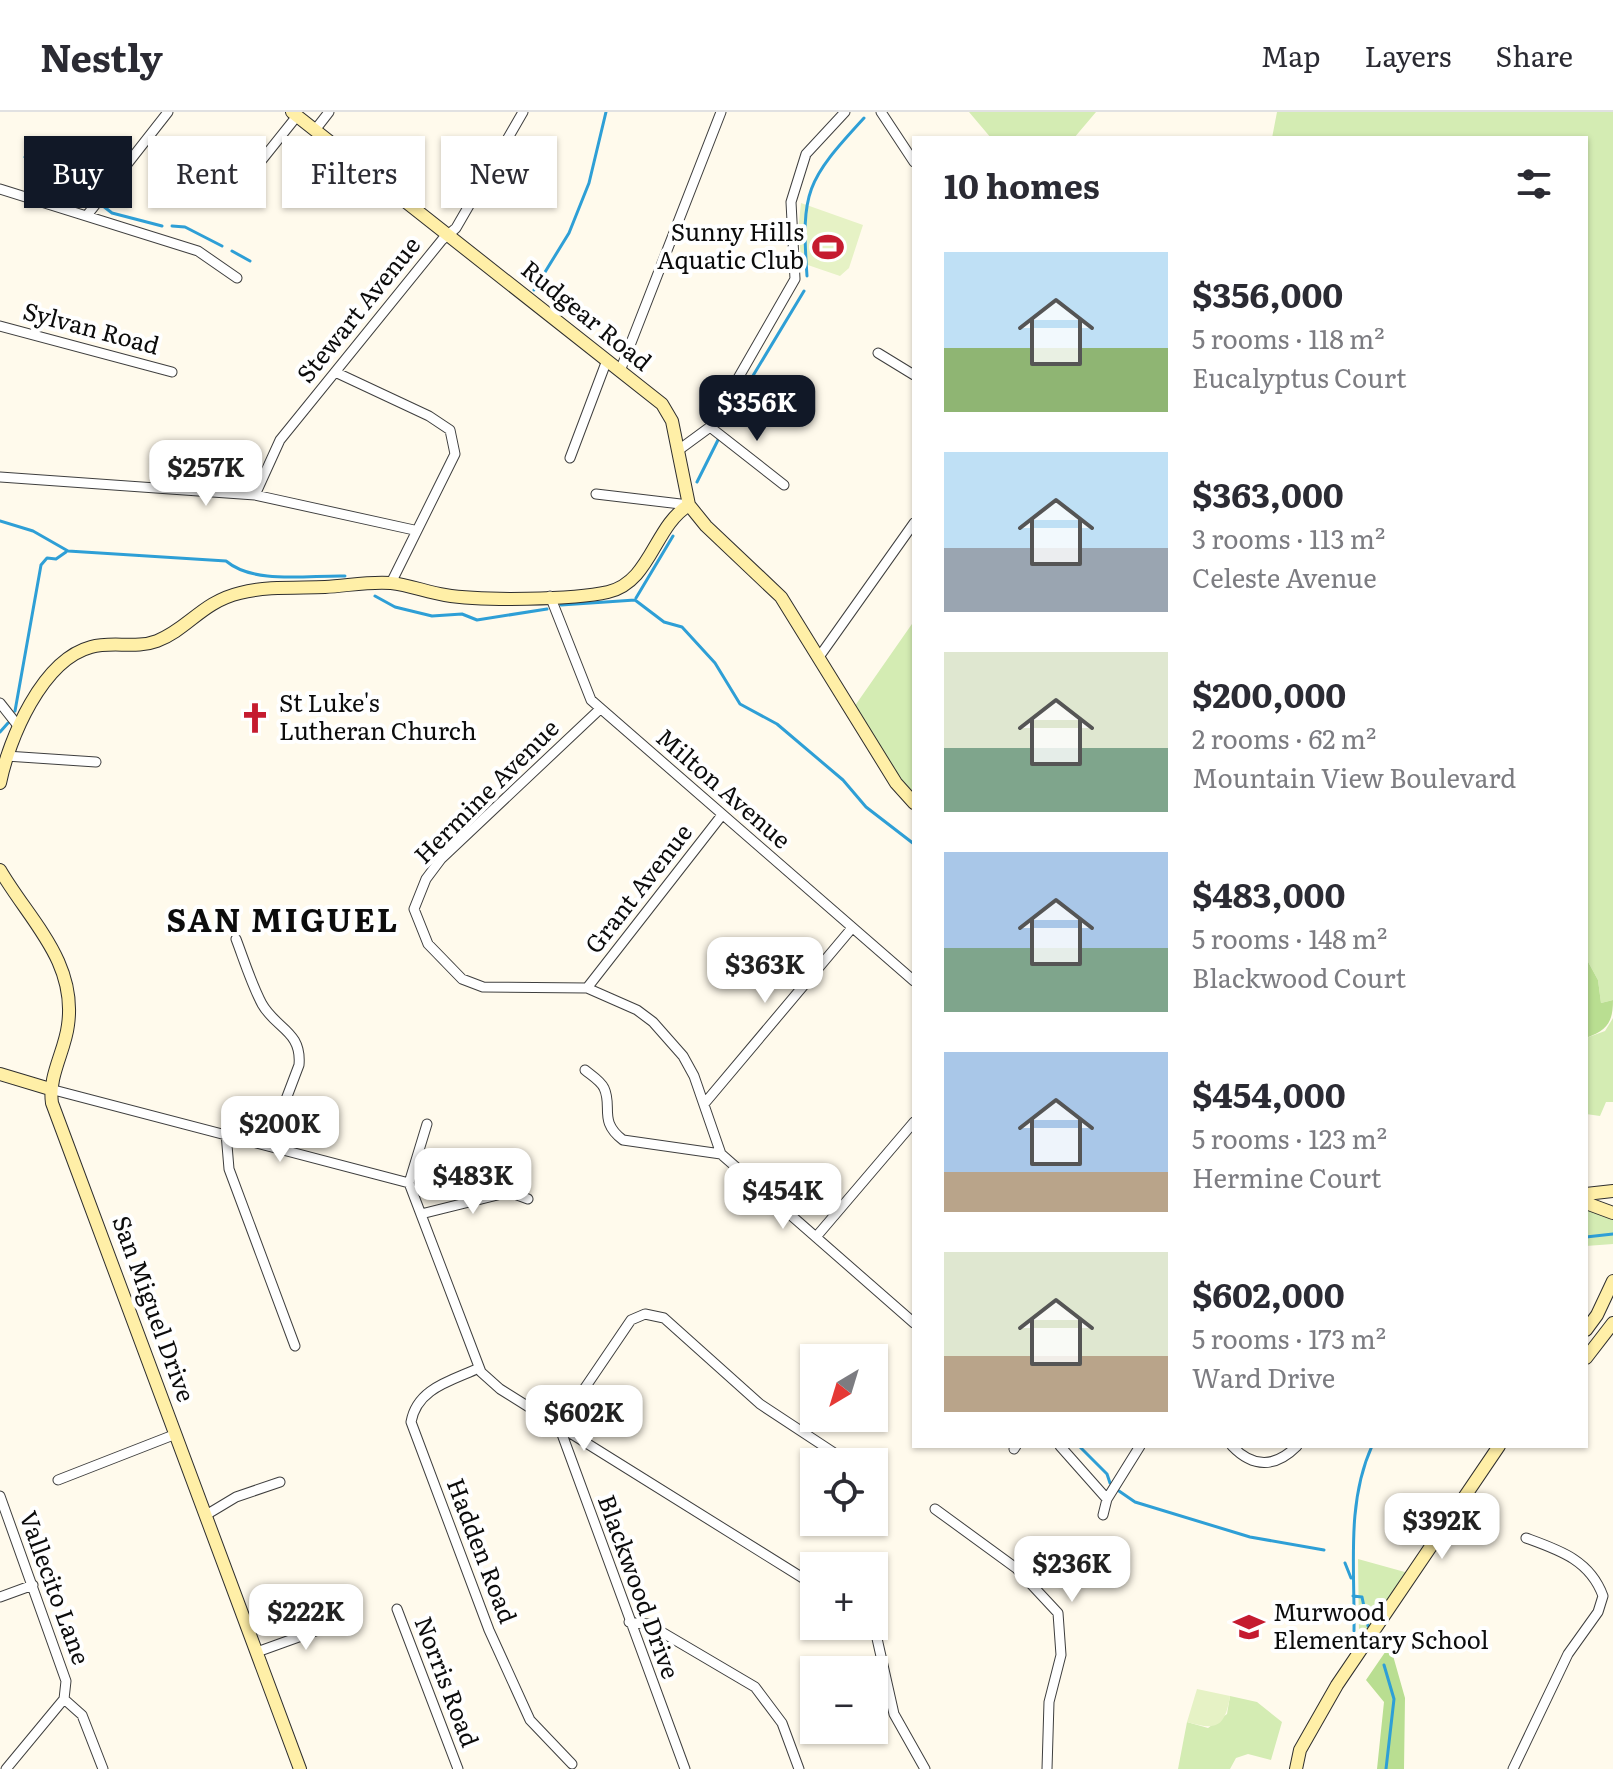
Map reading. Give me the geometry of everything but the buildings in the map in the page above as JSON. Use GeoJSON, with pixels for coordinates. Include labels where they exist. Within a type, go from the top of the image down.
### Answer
{"type":"FeatureCollection","features":[{"type":"Feature","properties":{"kind":"street"},"geometry":{"type":"LineString","coordinates":[[88,214],[168,112]]}},
{"type":"Feature","properties":{"kind":"street"},"geometry":{"type":"LineString","coordinates":[[315,130],[329,112]]}},
{"type":"Feature","properties":{"kind":"street","name":"Stewart Avenue"},"geometry":{"type":"LineString","coordinates":[[255,495],[280,440],[456,228],[523,112]]}},
{"type":"Feature","properties":{"kind":"street"},"geometry":{"type":"LineString","coordinates":[[620,371],[721,112]]}},
{"type":"Feature","properties":{"kind":"street"},"geometry":{"type":"LineString","coordinates":[[680,449],[710,427],[795,279],[791,202],[806,154],[845,112]]}},
{"type":"Feature","properties":{"kind":"street"},"geometry":{"type":"LineString","coordinates":[[881,112],[912,159]]}},
{"type":"Feature","properties":{"kind":"street"},"geometry":{"type":"LineString","coordinates":[[266,154],[295,114]]}},
{"type":"Feature","properties":{"kind":"street","name":"Rudgear Road"},"geometry":{"type":"LineString","coordinates":[[295,114],[662,404],[672,421],[680,449],[689,505]]}},
{"type":"Feature","properties":{"kind":"street"},"geometry":{"type":"LineString","coordinates":[[0,189],[88,214],[198,251],[237,278]]}},
{"type":"Feature","properties":{"kind":"street","name":"Sylvan Road"},"geometry":{"type":"LineString","coordinates":[[0,326],[172,372]]}},
{"type":"Feature","properties":{"kind":"street"},"geometry":{"type":"LineString","coordinates":[[878,353],[912,374]]}},
{"type":"Feature","properties":{"kind":"street"},"geometry":{"type":"LineString","coordinates":[[570,458],[607,360]]}},
{"type":"Feature","properties":{"kind":"street"},"geometry":{"type":"LineString","coordinates":[[335,372],[429,416],[450,430],[455,454],[414,530],[391,583]]}},
{"type":"Feature","properties":{"kind":"street"},"geometry":{"type":"LineString","coordinates":[[710,427],[784,485]]}},
{"type":"Feature","properties":{"kind":"street"},"geometry":{"type":"LineString","coordinates":[[0,477],[255,495],[414,530]]}},
{"type":"Feature","properties":{"kind":"street"},"geometry":{"type":"LineString","coordinates":[[596,494],[689,505],[706,526],[781,597],[896,783],[912,801]]}},
{"type":"Feature","properties":{"kind":"street"},"geometry":{"type":"LineString","coordinates":[[0,783],[6,756],[19,727],[47,682],[80,651],[97,646],[156,641],[204,607],[251,590],[391,583],[467,597],[608,592],[620,587],[649,557],[668,521],[689,505]]}},
{"type":"Feature","properties":{"kind":"street"},"geometry":{"type":"LineString","coordinates":[[819,657],[912,526]]}},
{"type":"Feature","properties":{"kind":"street","name":"Milton Avenue"},"geometry":{"type":"LineString","coordinates":[[550,596],[579,678],[591,700],[912,979]]}},
{"type":"Feature","properties":{"kind":"street"},"geometry":{"type":"LineString","coordinates":[[0,703],[19,727]]}},
{"type":"Feature","properties":{"kind":"street","name":"Hermine Avenue"},"geometry":{"type":"LineString","coordinates":[[600,709],[441,859],[426,879],[414,909],[428,944],[462,979],[483,987],[587,988],[624,1003],[653,1022],[683,1056],[721,1154]]}},
{"type":"Feature","properties":{"kind":"street"},"geometry":{"type":"LineString","coordinates":[[6,756],[96,762]]}},
{"type":"Feature","properties":{"kind":"street","name":"Grant Avenue"},"geometry":{"type":"LineString","coordinates":[[587,988],[722,815]]}},
{"type":"Feature","properties":{"kind":"street"},"geometry":{"type":"LineString","coordinates":[[0,870],[42,929],[62,968],[70,1017],[50,1089]]}},
{"type":"Feature","properties":{"kind":"street"},"geometry":{"type":"LineString","coordinates":[[704,1104],[852,928]]}},
{"type":"Feature","properties":{"kind":"street"},"geometry":{"type":"LineString","coordinates":[[236,939],[260,1001],[272,1017],[294,1036],[300,1052],[269,1144]]}},
{"type":"Feature","properties":{"kind":"street"},"geometry":{"type":"LineString","coordinates":[[585,1070],[605,1090],[608,1120],[614,1133],[623,1140],[721,1154],[912,1321]]}},
{"type":"Feature","properties":{"kind":"street"},"geometry":{"type":"LineString","coordinates":[[0,1074],[409,1183]]}},
{"type":"Feature","properties":{"kind":"street","name":"San Miguel Drive"},"geometry":{"type":"LineString","coordinates":[[50,1089],[300,1769]]}},
{"type":"Feature","properties":{"kind":"street"},"geometry":{"type":"LineString","coordinates":[[427,1124],[409,1183],[479,1368],[489,1381],[800,1576]]}},
{"type":"Feature","properties":{"kind":"street"},"geometry":{"type":"LineString","coordinates":[[816,1237],[912,1124]]}},
{"type":"Feature","properties":{"kind":"street"},"geometry":{"type":"LineString","coordinates":[[226,1133],[229,1169],[295,1346]]}},
{"type":"Feature","properties":{"kind":"street"},"geometry":{"type":"LineString","coordinates":[[1588,1194],[1613,1191]]}},
{"type":"Feature","properties":{"kind":"street"},"geometry":{"type":"LineString","coordinates":[[421,1214],[509,1192],[528,1199]]}},
{"type":"Feature","properties":{"kind":"street"},"geometry":{"type":"LineString","coordinates":[[1588,1203],[1613,1201]]}},
{"type":"Feature","properties":{"kind":"street"},"geometry":{"type":"LineString","coordinates":[[1588,1204],[1613,1213]]}},
{"type":"Feature","properties":{"kind":"street"},"geometry":{"type":"LineString","coordinates":[[1588,1327],[1613,1281]]}},
{"type":"Feature","properties":{"kind":"street"},"geometry":{"type":"LineString","coordinates":[[559,1426],[631,1320],[651,1314],[664,1318],[760,1404],[827,1448]]}},
{"type":"Feature","properties":{"kind":"street"},"geometry":{"type":"LineString","coordinates":[[1588,1355],[1613,1323]]}},
{"type":"Feature","properties":{"kind":"street","name":"Hadden Road"},"geometry":{"type":"LineString","coordinates":[[479,1368],[429,1390],[417,1406],[411,1422],[489,1630],[530,1720],[572,1764]]}},
{"type":"Feature","properties":{"kind":"street","name":"Blackwood Drive"},"geometry":{"type":"LineString","coordinates":[[559,1426],[685,1769]]}},
{"type":"Feature","properties":{"kind":"street"},"geometry":{"type":"LineString","coordinates":[[58,1480],[176,1434]]}},
{"type":"Feature","properties":{"kind":"street"},"geometry":{"type":"LineString","coordinates":[[1062,1448],[1107,1499]]}},
{"type":"Feature","properties":{"kind":"street"},"geometry":{"type":"LineString","coordinates":[[1103,1515],[1107,1499],[1139,1448]]}},
{"type":"Feature","properties":{"kind":"street"},"geometry":{"type":"LineString","coordinates":[[1234,1448],[1245,1460],[1258,1464],[1272,1463],[1294,1448]]}},
{"type":"Feature","properties":{"kind":"street"},"geometry":{"type":"LineString","coordinates":[[1296,1769],[1300,1750],[1337,1685],[1498,1448]]}},
{"type":"Feature","properties":{"kind":"street"},"geometry":{"type":"LineString","coordinates":[[206,1515],[236,1497],[280,1482]]}},
{"type":"Feature","properties":{"kind":"street","name":"Vallecito Lane"},"geometry":{"type":"LineString","coordinates":[[0,1496],[66,1681],[64,1699],[6,1769]]}},
{"type":"Feature","properties":{"kind":"street"},"geometry":{"type":"LineString","coordinates":[[935,1509],[1016,1568],[1058,1613],[1061,1655],[1049,1702],[1047,1769]]}},
{"type":"Feature","properties":{"kind":"street"},"geometry":{"type":"LineString","coordinates":[[1513,1769],[1568,1654],[1598,1612],[1603,1596],[1588,1568],[1563,1553],[1526,1538]]}},
{"type":"Feature","properties":{"kind":"street"},"geometry":{"type":"LineString","coordinates":[[0,1597],[33,1585]]}},
{"type":"Feature","properties":{"kind":"street","name":"Norris Road"},"geometry":{"type":"LineString","coordinates":[[397,1609],[458,1769]]}},
{"type":"Feature","properties":{"kind":"street"},"geometry":{"type":"LineString","coordinates":[[257,1652],[343,1621]]}},
{"type":"Feature","properties":{"kind":"street"},"geometry":{"type":"LineString","coordinates":[[629,1622],[648,1624],[755,1687],[782,1723],[799,1769]]}},
{"type":"Feature","properties":{"kind":"street"},"geometry":{"type":"LineString","coordinates":[[877,1640],[894,1714],[925,1769]]}},
{"type":"Feature","properties":{"kind":"street"},"geometry":{"type":"LineString","coordinates":[[64,1699],[82,1715],[103,1769]]}},
{"type":"Feature","properties":{"kind":"green space"},"geometry":{"type":"Polygon","coordinates":[[[969,112],[1096,112],[1076,136],[989,136],[969,112]]]}},
{"type":"Feature","properties":{"kind":"green space"},"geometry":{"type":"Polygon","coordinates":[[[1277,112],[1613,112],[1613,1000],[1601,1003],[1598,980],[1588,962],[1588,136],[1272,136],[1277,112]]]}},
{"type":"Feature","properties":{"kind":"green space","name":"Sunny Hills Aquatic Club"},"geometry":{"type":"Polygon","coordinates":[[[801,203],[863,225],[849,268],[840,276],[802,263],[798,231],[801,203]]]}},
{"type":"Feature","properties":{"kind":"green space"},"geometry":{"type":"Polygon","coordinates":[[[912,624],[912,800],[852,710],[912,624]]]}},
{"type":"Feature","properties":{"kind":"green space"},"geometry":{"type":"Polygon","coordinates":[[[1588,962],[1598,980],[1601,1003],[1613,1000],[1612,1015],[1599,1032],[1588,1037],[1588,962]]]}},
{"type":"Feature","properties":{"kind":"green space"},"geometry":{"type":"Polygon","coordinates":[[[1613,1018],[1613,1102],[1606,1102],[1600,1116],[1588,1114],[1588,1037],[1605,1031],[1613,1018]]]}},
{"type":"Feature","properties":{"kind":"green space"},"geometry":{"type":"Polygon","coordinates":[[[1588,1204],[1613,1213],[1613,1244],[1588,1246],[1588,1204]]]}},
{"type":"Feature","properties":{"kind":"green space"},"geometry":{"type":"Polygon","coordinates":[[[1358,1559],[1412,1574],[1366,1642],[1359,1631],[1358,1559]]]}},
{"type":"Feature","properties":{"kind":"green space"},"geometry":{"type":"Polygon","coordinates":[[[1390,1645],[1405,1698],[1404,1769],[1377,1769],[1384,1702],[1366,1680],[1390,1645]]]}},
{"type":"Feature","properties":{"kind":"green space"},"geometry":{"type":"Polygon","coordinates":[[[1197,1689],[1230,1696],[1225,1714],[1218,1724],[1206,1726],[1187,1722],[1197,1689]]]}},
{"type":"Feature","properties":{"kind":"green space"},"geometry":{"type":"Polygon","coordinates":[[[1230,1696],[1257,1702],[1282,1722],[1271,1760],[1248,1754],[1236,1758],[1230,1769],[1178,1769],[1187,1722],[1208,1728],[1227,1714],[1230,1696]]]}},
{"type":"Feature","properties":{"kind":"waterway"},"geometry":{"type":"LineString","coordinates":[[534,290],[569,233],[589,183],[606,112]]}},
{"type":"Feature","properties":{"kind":"waterway"},"geometry":{"type":"LineString","coordinates":[[807,276],[805,224],[812,189],[830,157],[864,118]]}},
{"type":"Feature","properties":{"kind":"waterway"},"geometry":{"type":"LineString","coordinates":[[106,208],[112,213],[162,226]]}},
{"type":"Feature","properties":{"kind":"waterway"},"geometry":{"type":"LineString","coordinates":[[172,226],[185,227],[222,246]]}},
{"type":"Feature","properties":{"kind":"waterway"},"geometry":{"type":"LineString","coordinates":[[232,251],[250,261]]}},
{"type":"Feature","properties":{"kind":"waterway"},"geometry":{"type":"LineString","coordinates":[[745,389],[804,291]]}},
{"type":"Feature","properties":{"kind":"waterway"},"geometry":{"type":"LineString","coordinates":[[697,482],[718,440]]}},
{"type":"Feature","properties":{"kind":"waterway"},"geometry":{"type":"LineString","coordinates":[[0,521],[33,531],[68,551],[226,561],[238,568],[267,576],[345,576]]}},
{"type":"Feature","properties":{"kind":"waterway"},"geometry":{"type":"LineString","coordinates":[[636,598],[673,536]]}},
{"type":"Feature","properties":{"kind":"waterway"},"geometry":{"type":"LineString","coordinates":[[15,711],[41,565],[47,558],[56,559],[66,552]]}},
{"type":"Feature","properties":{"kind":"waterway"},"geometry":{"type":"LineString","coordinates":[[375,596],[395,607],[432,616],[462,614],[477,620],[547,609]]}},
{"type":"Feature","properties":{"kind":"waterway"},"geometry":{"type":"LineString","coordinates":[[561,605],[635,600],[664,622],[682,627],[715,663],[740,704],[777,724],[843,780],[866,807],[912,842]]}},
{"type":"Feature","properties":{"kind":"waterway"},"geometry":{"type":"LineString","coordinates":[[0,732],[8,723]]}},
{"type":"Feature","properties":{"kind":"waterway"},"geometry":{"type":"LineString","coordinates":[[1588,1237],[1613,1234]]}},
{"type":"Feature","properties":{"kind":"waterway"},"geometry":{"type":"LineString","coordinates":[[1081,1448],[1107,1474],[1110,1483]]}},
{"type":"Feature","properties":{"kind":"waterway"},"geometry":{"type":"LineString","coordinates":[[1354,1631],[1355,1513],[1358,1490],[1371,1448]]}},
{"type":"Feature","properties":{"kind":"waterway"},"geometry":{"type":"LineString","coordinates":[[1119,1491],[1135,1502],[1250,1537],[1324,1550]]}},
{"type":"Feature","properties":{"kind":"waterway"},"geometry":{"type":"LineString","coordinates":[[1345,1563],[1351,1578]]}},
{"type":"Feature","properties":{"kind":"waterway"},"geometry":{"type":"LineString","coordinates":[[1353,1596],[1362,1597],[1368,1626]]}},
{"type":"Feature","properties":{"kind":"waterway"},"geometry":{"type":"LineString","coordinates":[[1384,1665],[1394,1699],[1386,1769]]}},
{"type":"Feature","properties":{"kind":"place","name":"Sunny Hills Aquatic Club"},"geometry":{"type":"Point","coordinates":[828,247]}},
{"type":"Feature","properties":{"kind":"place","name":"St Luke's Lutheran Church"},"geometry":{"type":"Point","coordinates":[255,718]}},
{"type":"Feature","properties":{"kind":"place","name":"Murwood Elementary School"},"geometry":{"type":"Point","coordinates":[1249,1627]}},
{"type":"Feature","properties":{"kind":"district","name":"SAN MIGUEL"},"geometry":{"type":"Point","coordinates":[283,921]}}]}
